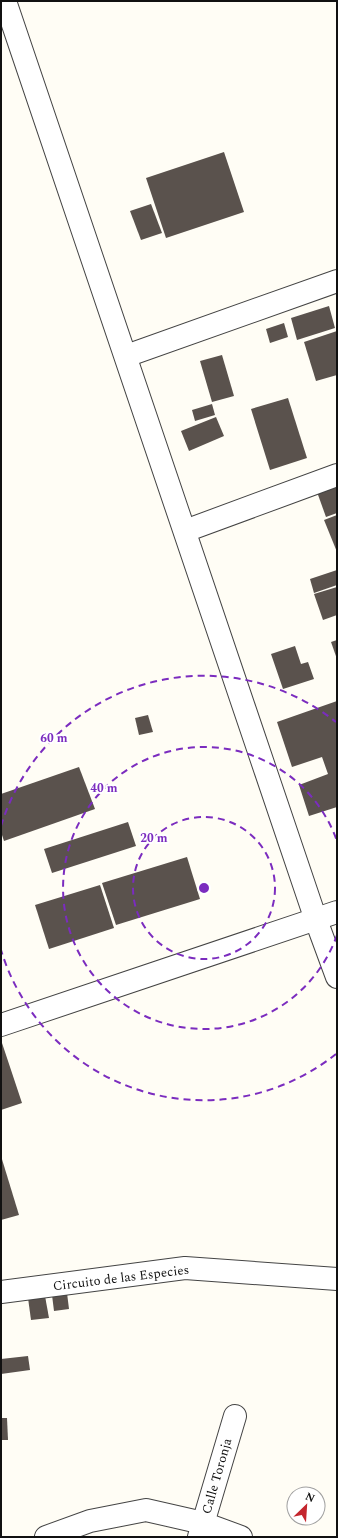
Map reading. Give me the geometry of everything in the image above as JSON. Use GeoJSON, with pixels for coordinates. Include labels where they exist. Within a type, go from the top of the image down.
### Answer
{"type":"FeatureCollection","features":[{"type":"Feature","properties":{"kind":"street"},"geometry":{"type":"LineString","coordinates":[[5,1],[316,920],[337,977]]}},
{"type":"Feature","properties":{"kind":"street"},"geometry":{"type":"LineString","coordinates":[[126,356],[337,281]]}},
{"type":"Feature","properties":{"kind":"street"},"geometry":{"type":"LineString","coordinates":[[185,531],[337,475]]}},
{"type":"Feature","properties":{"kind":"street"},"geometry":{"type":"LineString","coordinates":[[1,1025],[337,912]]}},
{"type":"Feature","properties":{"kind":"street","name":"Circuito de las Especies"},"geometry":{"type":"LineString","coordinates":[[1,1292],[185,1268],[337,1279]]}},
{"type":"Feature","properties":{"kind":"street","name":"Calle Toronja"},"geometry":{"type":"LineString","coordinates":[[201,1530],[235,1416]]}},
{"type":"Feature","properties":{"kind":"street"},"geometry":{"type":"LineString","coordinates":[[46,1537],[94,1529],[146,1510],[201,1530],[241,1537]]}},
{"type":"Feature","properties":{"kind":"building"},"geometry":{"type":"Polygon","coordinates":[[[224,152],[244,212],[166,238],[146,178],[224,152]]]}},
{"type":"Feature","properties":{"kind":"building"},"geometry":{"type":"Polygon","coordinates":[[[151,204],[162,233],[141,240],[130,211],[151,204]]]}},
{"type":"Feature","properties":{"kind":"building"},"geometry":{"type":"Polygon","coordinates":[[[329,306],[335,328],[297,340],[291,318],[329,306]]]}},
{"type":"Feature","properties":{"kind":"building"},"geometry":{"type":"Polygon","coordinates":[[[284,323],[288,337],[270,343],[266,329],[284,323]]]}},
{"type":"Feature","properties":{"kind":"building"},"geometry":{"type":"Polygon","coordinates":[[[337,331],[337,375],[316,381],[304,342],[337,331]]]}},
{"type":"Feature","properties":{"kind":"building"},"geometry":{"type":"Polygon","coordinates":[[[222,355],[234,396],[212,402],[200,361],[222,355]]]}},
{"type":"Feature","properties":{"kind":"building"},"geometry":{"type":"Polygon","coordinates":[[[288,398],[307,458],[270,470],[251,409],[288,398]]]}},
{"type":"Feature","properties":{"kind":"building"},"geometry":{"type":"Polygon","coordinates":[[[212,404],[215,415],[195,421],[192,410],[212,404]]]}},
{"type":"Feature","properties":{"kind":"building"},"geometry":{"type":"Polygon","coordinates":[[[216,417],[224,436],[189,451],[181,431],[216,417]]]}},
{"type":"Feature","properties":{"kind":"building"},"geometry":{"type":"Polygon","coordinates":[[[337,485],[337,513],[326,517],[317,492],[337,485]]]}},
{"type":"Feature","properties":{"kind":"building"},"geometry":{"type":"Polygon","coordinates":[[[337,515],[337,552],[324,520],[337,515]]]}},
{"type":"Feature","properties":{"kind":"building"},"geometry":{"type":"Polygon","coordinates":[[[337,570],[337,585],[314,593],[310,579],[337,570]]]}},
{"type":"Feature","properties":{"kind":"building"},"geometry":{"type":"Polygon","coordinates":[[[337,587],[337,615],[323,620],[314,594],[337,587]]]}},
{"type":"Feature","properties":{"kind":"building"},"geometry":{"type":"Polygon","coordinates":[[[337,640],[337,659],[331,642],[337,640]]]}},
{"type":"Feature","properties":{"kind":"building"},"geometry":{"type":"Polygon","coordinates":[[[295,646],[301,664],[308,662],[314,679],[283,689],[271,654],[295,646]]]}},
{"type":"Feature","properties":{"kind":"building"},"geometry":{"type":"Polygon","coordinates":[[[337,701],[337,807],[309,816],[299,785],[328,774],[322,757],[292,767],[277,722],[337,701]]]}},
{"type":"Feature","properties":{"kind":"building"},"geometry":{"type":"Polygon","coordinates":[[[148,715],[153,732],[139,735],[135,718],[148,715]]]}},
{"type":"Feature","properties":{"kind":"building"},"geometry":{"type":"Polygon","coordinates":[[[79,767],[95,809],[4,841],[1,832],[1,794],[79,767]]]}},
{"type":"Feature","properties":{"kind":"building"},"geometry":{"type":"Polygon","coordinates":[[[128,822],[136,846],[52,873],[44,849],[128,822]]]}},
{"type":"Feature","properties":{"kind":"building"},"geometry":{"type":"Polygon","coordinates":[[[187,857],[200,899],[116,925],[102,883],[187,857]]]}},
{"type":"Feature","properties":{"kind":"building"},"geometry":{"type":"Polygon","coordinates":[[[100,885],[114,928],[49,949],[35,905],[100,885]]]}},
{"type":"Feature","properties":{"kind":"building"},"geometry":{"type":"Polygon","coordinates":[[[2,1043],[22,1103],[1,1110],[1,1044],[2,1043]]]}},
{"type":"Feature","properties":{"kind":"building"},"geometry":{"type":"Polygon","coordinates":[[[1,1156],[19,1215],[1,1220],[1,1156]]]}},
{"type":"Feature","properties":{"kind":"building"},"geometry":{"type":"Polygon","coordinates":[[[67,1293],[69,1309],[54,1311],[52,1295],[67,1293]]]}},
{"type":"Feature","properties":{"kind":"building"},"geometry":{"type":"Polygon","coordinates":[[[45,1296],[49,1318],[31,1320],[28,1298],[45,1296]]]}},
{"type":"Feature","properties":{"kind":"building"},"geometry":{"type":"Polygon","coordinates":[[[28,1356],[30,1370],[1,1374],[1,1359],[28,1356]]]}},
{"type":"Feature","properties":{"kind":"building"},"geometry":{"type":"Polygon","coordinates":[[[1,1418],[7,1418],[8,1440],[1,1440],[1,1418]]]}}]}
